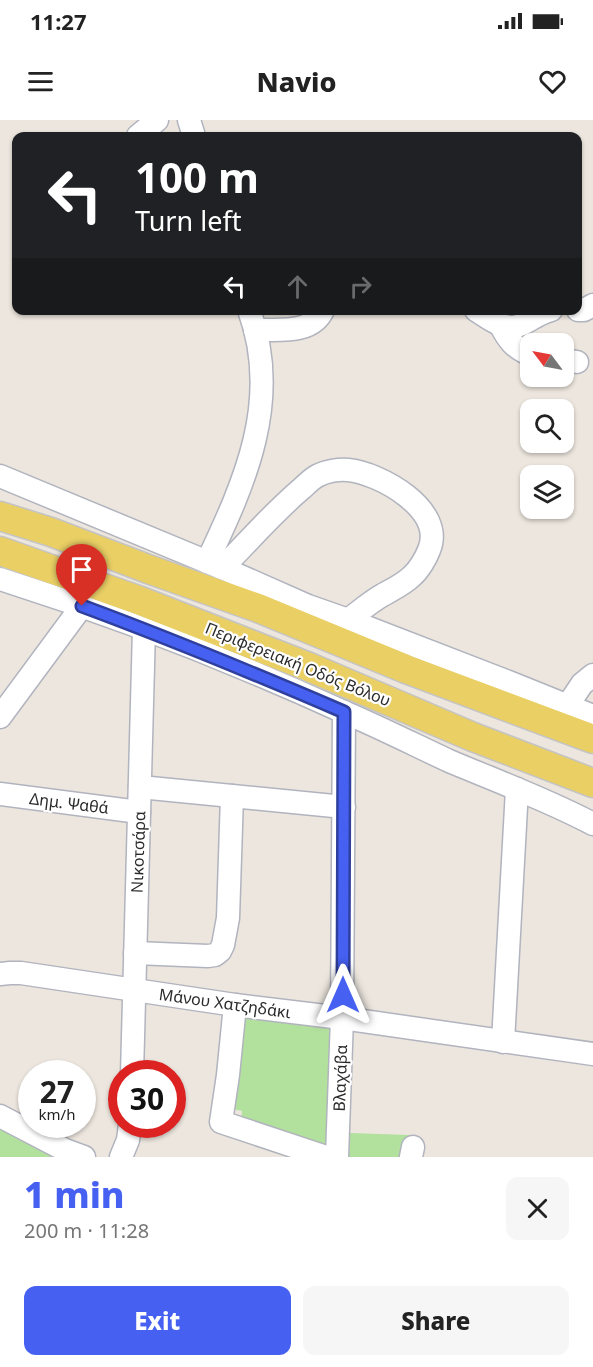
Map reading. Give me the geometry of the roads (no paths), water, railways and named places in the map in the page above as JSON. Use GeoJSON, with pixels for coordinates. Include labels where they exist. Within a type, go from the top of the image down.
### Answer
{"type":"FeatureCollection","features":[{"type":"Feature","properties":{"kind":"main road"},"geometry":{"type":"LineString","coordinates":[[0,516],[51,532],[258,608],[406,669],[593,739]]}},
{"type":"Feature","properties":{"kind":"main road","name":"Περιφερειακή Οδός Βόλου"},"geometry":{"type":"LineString","coordinates":[[0,551],[138,600],[593,783]]}},
{"type":"Feature","properties":{"kind":"street"},"geometry":{"type":"LineString","coordinates":[[143,132],[157,120]]}},
{"type":"Feature","properties":{"kind":"street"},"geometry":{"type":"LineString","coordinates":[[214,565],[250,458],[259,419],[262,375],[252,320],[289,329],[306,327],[314,323],[320,315]]}},
{"type":"Feature","properties":{"kind":"street"},"geometry":{"type":"LineString","coordinates":[[485,315],[509,327],[518,327],[538,315]]}},
{"type":"Feature","properties":{"kind":"street"},"geometry":{"type":"LineString","coordinates":[[500,324],[508,339],[520,350]]}},
{"type":"Feature","properties":{"kind":"street"},"geometry":{"type":"LineString","coordinates":[[214,565],[317,476],[347,470],[385,482],[415,502],[422,510],[432,529],[430,549],[413,576],[368,604],[348,620]]}},
{"type":"Feature","properties":{"kind":"street"},"geometry":{"type":"LineString","coordinates":[[0,476],[308,606],[593,716]]}},
{"type":"Feature","properties":{"kind":"street"},"geometry":{"type":"LineString","coordinates":[[0,579],[144,629],[274,681],[593,824]]}},
{"type":"Feature","properties":{"kind":"street"},"geometry":{"type":"LineString","coordinates":[[0,717],[82,606]]}},
{"type":"Feature","properties":{"kind":"street","name":"Νικοτσάρα"},"geometry":{"type":"LineString","coordinates":[[132,1060],[144,629]]}},
{"type":"Feature","properties":{"kind":"street"},"geometry":{"type":"LineString","coordinates":[[568,705],[582,684],[593,675]]}},
{"type":"Feature","properties":{"kind":"street","name":"Βλαχάβα"},"geometry":{"type":"LineString","coordinates":[[337,1157],[342,1018],[344,712]]}},
{"type":"Feature","properties":{"kind":"street"},"geometry":{"type":"LineString","coordinates":[[140,787],[344,807]]}},
{"type":"Feature","properties":{"kind":"street"},"geometry":{"type":"LineString","coordinates":[[503,1042],[517,789]]}},
{"type":"Feature","properties":{"kind":"street","name":"Δημ. Ψαθά"},"geometry":{"type":"LineString","coordinates":[[0,794],[139,812]]}},
{"type":"Feature","properties":{"kind":"street"},"geometry":{"type":"LineString","coordinates":[[135,953],[208,956],[220,951],[228,918],[232,796]]}},
{"type":"Feature","properties":{"kind":"street","name":"Μάνου Χατζηδάκι"},"geometry":{"type":"LineString","coordinates":[[0,974],[15,972],[593,1054]]}},
{"type":"Feature","properties":{"kind":"street"},"geometry":{"type":"LineString","coordinates":[[235,1005],[221,1122],[326,1157]]}},
{"type":"Feature","properties":{"kind":"street"},"geometry":{"type":"LineString","coordinates":[[0,1116],[65,1150],[84,1157]]}},
{"type":"Feature","properties":{"kind":"street"},"geometry":{"type":"LineString","coordinates":[[121,1157],[128,1138]]}}]}
